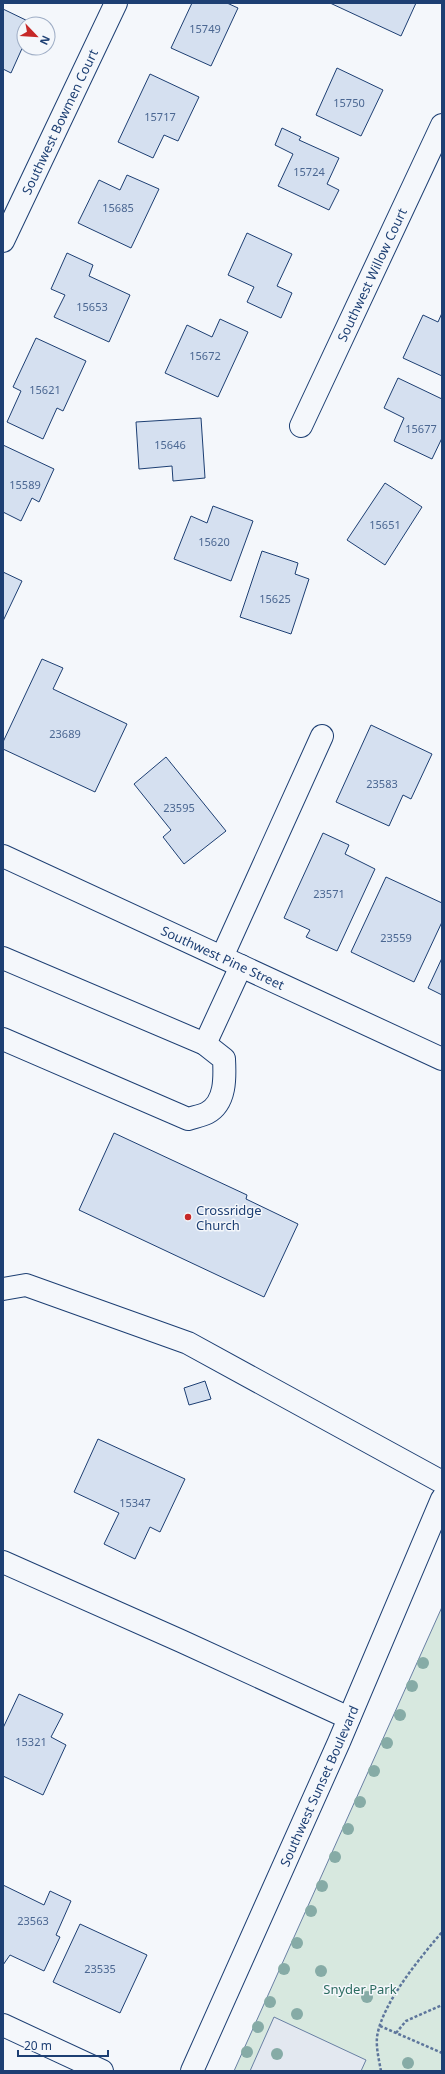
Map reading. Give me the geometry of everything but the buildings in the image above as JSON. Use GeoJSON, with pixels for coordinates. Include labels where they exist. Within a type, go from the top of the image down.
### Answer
{"type":"FeatureCollection","features":[{"type":"Feature","properties":{"kind":"street","name":"Southwest Bowmen Court"},"geometry":{"type":"LineString","coordinates":[[3,241],[116,3]]}},
{"type":"Feature","properties":{"kind":"street","name":"Southwest Willow Court"},"geometry":{"type":"LineString","coordinates":[[301,426],[442,125]]}},
{"type":"Feature","properties":{"kind":"street"},"geometry":{"type":"LineString","coordinates":[[205,1044],[231,962],[322,736]]}},
{"type":"Feature","properties":{"kind":"street","name":"Southwest Pine Street"},"geometry":{"type":"LineString","coordinates":[[3,856],[442,1059]]}},
{"type":"Feature","properties":{"kind":"street"},"geometry":{"type":"LineString","coordinates":[[3,958],[205,1044],[224,1059],[226,1080],[220,1100],[207,1113],[188,1119],[3,1039]]}},
{"type":"Feature","properties":{"kind":"street"},"geometry":{"type":"LineString","coordinates":[[3,1289],[26,1285],[188,1343],[442,1482]]}},
{"type":"Feature","properties":{"kind":"street","name":"Southwest Sunset Boulevard"},"geometry":{"type":"LineString","coordinates":[[192,2071],[349,1718],[442,1499]]}},
{"type":"Feature","properties":{"kind":"street"},"geometry":{"type":"LineString","coordinates":[[3,1562],[349,1718]]}},
{"type":"Feature","properties":{"kind":"street"},"geometry":{"type":"LineString","coordinates":[[3,2025],[102,2071]]}},
{"type":"Feature","properties":{"kind":"path"},"geometry":{"type":"LineString","coordinates":[[381,2071],[377,2050],[380,2026],[405,1978],[442,1932]]}},
{"type":"Feature","properties":{"kind":"path"},"geometry":{"type":"LineString","coordinates":[[396,2033],[406,2021],[442,2005]]}},
{"type":"Feature","properties":{"kind":"path"},"geometry":{"type":"LineString","coordinates":[[380,2026],[442,2053]]}},
{"type":"Feature","properties":{"kind":"green space","name":"Snyder Park"},"geometry":{"type":"Polygon","coordinates":[[[442,1607],[442,2071],[234,2071],[442,1607]]]}},
{"type":"Feature","properties":{"kind":"shaded area"},"geometry":{"type":"Polygon","coordinates":[[[274,2017],[366,2060],[361,2071],[250,2071],[274,2017]]]}},
{"type":"Feature","properties":{"kind":"place","name":"Crossridge Church"},"geometry":{"type":"Point","coordinates":[188,1217]}}]}
